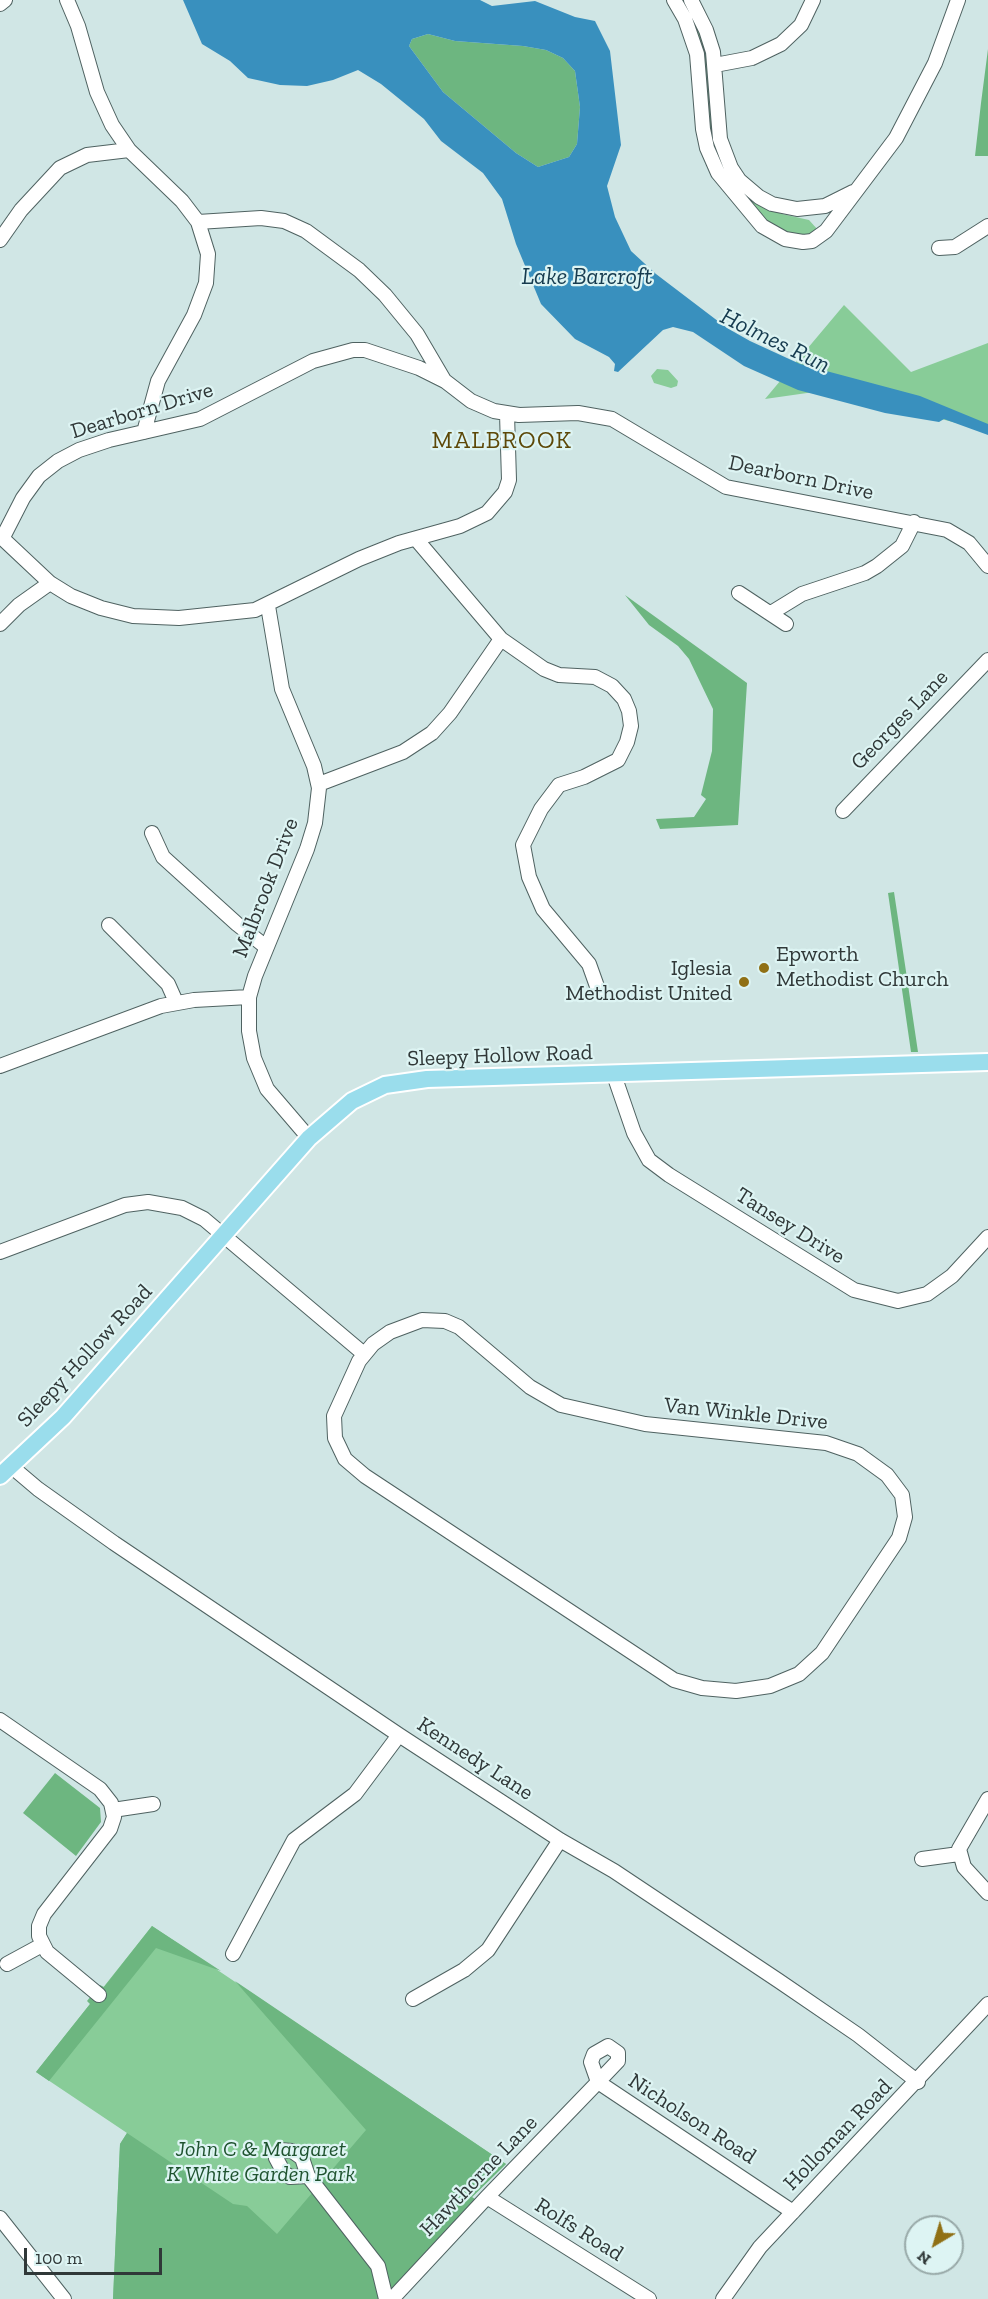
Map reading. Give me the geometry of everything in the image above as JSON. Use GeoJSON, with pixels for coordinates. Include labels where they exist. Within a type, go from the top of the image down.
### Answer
{"type":"FeatureCollection","features":[{"type":"Feature","properties":{"kind":"main road","name":"Sleepy Hollow Road"},"geometry":{"type":"LineString","coordinates":[[6,1472],[63,1417],[309,1138],[352,1101],[392,1083],[427,1079],[988,1062]]}},
{"type":"Feature","properties":{"kind":"street"},"geometry":{"type":"LineString","coordinates":[[0,4],[5,0]]}},
{"type":"Feature","properties":{"kind":"street"},"geometry":{"type":"LineString","coordinates":[[67,0],[102,103],[112,125],[129,150],[182,201],[198,222],[208,254],[206,283],[194,315],[158,381],[144,432]]}},
{"type":"Feature","properties":{"kind":"street"},"geometry":{"type":"LineString","coordinates":[[674,0],[685,19],[697,54],[703,129],[711,161],[734,195],[762,226],[795,242],[812,241],[826,231],[887,152],[921,94],[958,0]]}},
{"type":"Feature","properties":{"kind":"street"},"geometry":{"type":"LineString","coordinates":[[691,0],[706,30],[714,65],[720,139],[731,168],[748,189],[771,204],[797,209],[825,206],[859,187]]}},
{"type":"Feature","properties":{"kind":"street"},"geometry":{"type":"LineString","coordinates":[[714,65],[752,58],[781,45],[801,25],[813,0]]}},
{"type":"Feature","properties":{"kind":"street"},"geometry":{"type":"LineString","coordinates":[[0,240],[21,210],[60,168],[87,155],[129,150]]}},
{"type":"Feature","properties":{"kind":"street"},"geometry":{"type":"LineString","coordinates":[[198,222],[261,218],[284,221],[306,231],[351,264],[385,295],[417,334],[445,381]]}},
{"type":"Feature","properties":{"kind":"street"},"geometry":{"type":"LineString","coordinates":[[939,248],[955,247],[988,226]]}},
{"type":"Feature","properties":{"kind":"street","name":"Dearborn Drive"},"geometry":{"type":"LineString","coordinates":[[1,537],[23,498],[48,468],[90,446],[200,418],[240,400],[292,370],[353,350],[378,353],[396,359],[445,381],[483,408],[507,414],[595,415],[628,426],[726,487],[938,526],[959,535],[988,566]]}},
{"type":"Feature","properties":{"kind":"street"},"geometry":{"type":"LineString","coordinates":[[1,537],[50,582],[71,596],[96,607],[144,618],[208,617],[244,613],[268,606],[359,559],[476,519],[501,497],[509,480],[507,414]]}},
{"type":"Feature","properties":{"kind":"street"},"geometry":{"type":"LineString","coordinates":[[771,613],[802,594],[865,573],[877,566],[902,546],[914,522]]}},
{"type":"Feature","properties":{"kind":"street"},"geometry":{"type":"LineString","coordinates":[[416,539],[501,639],[544,669],[559,675],[595,678],[612,686],[624,699],[631,726],[627,742],[618,760],[584,777],[559,785],[541,809],[523,844],[529,877],[543,909],[589,964],[599,992]]}},
{"type":"Feature","properties":{"kind":"street"},"geometry":{"type":"LineString","coordinates":[[0,624],[50,582]]}},
{"type":"Feature","properties":{"kind":"street"},"geometry":{"type":"LineString","coordinates":[[739,593],[786,624]]}},
{"type":"Feature","properties":{"kind":"street","name":"Malbrook Drive"},"geometry":{"type":"LineString","coordinates":[[268,606],[282,689],[314,766],[318,784],[315,823],[307,849],[266,947],[249,997],[249,1031],[260,1074],[274,1098],[309,1138]]}},
{"type":"Feature","properties":{"kind":"street"},"geometry":{"type":"LineString","coordinates":[[318,784],[404,752],[432,732],[450,713],[501,639]]}},
{"type":"Feature","properties":{"kind":"street","name":"Georges Lane"},"geometry":{"type":"LineString","coordinates":[[843,811],[988,660]]}},
{"type":"Feature","properties":{"kind":"street"},"geometry":{"type":"LineString","coordinates":[[152,833],[163,857],[266,947]]}},
{"type":"Feature","properties":{"kind":"street"},"geometry":{"type":"LineString","coordinates":[[109,925],[168,984],[176,1002]]}},
{"type":"Feature","properties":{"kind":"street"},"geometry":{"type":"LineString","coordinates":[[0,1066],[176,1002],[249,997]]}},
{"type":"Feature","properties":{"kind":"street","name":"Tansey Drive"},"geometry":{"type":"LineString","coordinates":[[614,1075],[634,1134],[649,1160],[669,1175],[854,1290],[898,1300],[927,1294],[952,1276],[988,1237]]}},
{"type":"Feature","properties":{"kind":"street"},"geometry":{"type":"LineString","coordinates":[[0,1252],[111,1210],[140,1203],[182,1208],[204,1219],[364,1354]]}},
{"type":"Feature","properties":{"kind":"street","name":"Van Winkle Drive"},"geometry":{"type":"LineString","coordinates":[[445,1321],[471,1334],[530,1387],[561,1405],[645,1424],[779,1436],[841,1447],[876,1465],[897,1486],[904,1506],[903,1528],[829,1643],[799,1674],[770,1686],[755,1689],[716,1690],[691,1686],[663,1675],[350,1463],[334,1438],[334,1416],[342,1393],[364,1354],[373,1344],[411,1322],[445,1321]]}},
{"type":"Feature","properties":{"kind":"street","name":"Kennedy Lane"},"geometry":{"type":"LineString","coordinates":[[6,1472],[38,1489],[114,1543],[399,1735],[560,1840],[614,1871],[779,1981],[858,2035],[918,2082]]}},
{"type":"Feature","properties":{"kind":"street"},"geometry":{"type":"LineString","coordinates":[[0,1720],[100,1789],[107,1795],[113,1810],[110,1829],[41,1919],[39,1936],[47,1952],[99,1995]]}},
{"type":"Feature","properties":{"kind":"street"},"geometry":{"type":"LineString","coordinates":[[233,1954],[294,1840],[355,1794],[399,1735]]}},
{"type":"Feature","properties":{"kind":"street"},"geometry":{"type":"LineString","coordinates":[[988,1799],[962,1839],[959,1854],[964,1867],[988,1893]]}},
{"type":"Feature","properties":{"kind":"street"},"geometry":{"type":"LineString","coordinates":[[113,1810],[153,1804]]}},
{"type":"Feature","properties":{"kind":"street"},"geometry":{"type":"LineString","coordinates":[[413,1999],[464,1970],[488,1950],[560,1840]]}},
{"type":"Feature","properties":{"kind":"street"},"geometry":{"type":"LineString","coordinates":[[922,1859],[959,1854]]}},
{"type":"Feature","properties":{"kind":"street"},"geometry":{"type":"LineString","coordinates":[[7,1964],[42,1945]]}},
{"type":"Feature","properties":{"kind":"street","name":"Holloman Road"},"geometry":{"type":"LineString","coordinates":[[723,2299],[760,2247],[918,2082],[988,2004]]}},
{"type":"Feature","properties":{"kind":"street","name":"Nicholson Road"},"geometry":{"type":"LineString","coordinates":[[598,2082],[793,2212]]}},
{"type":"Feature","properties":{"kind":"street","name":"Hawthorne Lane"},"geometry":{"type":"LineString","coordinates":[[392,2299],[598,2082]]}},
{"type":"Feature","properties":{"kind":"street"},"geometry":{"type":"LineString","coordinates":[[308,2176],[378,2266],[386,2299]]}},
{"type":"Feature","properties":{"kind":"street","name":"Rolfs Road"},"geometry":{"type":"LineString","coordinates":[[487,2197],[650,2299]]}},
{"type":"Feature","properties":{"kind":"street"},"geometry":{"type":"LineString","coordinates":[[0,2218],[64,2299]]}},
{"type":"Feature","properties":{"kind":"green space"},"geometry":{"type":"Polygon","coordinates":[[[679,0],[685,0],[693,13],[705,44],[734,181],[755,202],[782,214],[809,220],[818,230],[812,238],[776,231],[739,194],[713,153],[679,0]]]}},
{"type":"Feature","properties":{"kind":"green space"},"geometry":{"type":"Polygon","coordinates":[[[428,34],[455,41],[546,50],[563,58],[575,71],[580,107],[577,144],[569,157],[538,167],[516,153],[443,92],[409,46],[412,39],[428,34]]]}},
{"type":"Feature","properties":{"kind":"green space"},"geometry":{"type":"Polygon","coordinates":[[[988,49],[988,156],[975,156],[981,103],[988,49]]]}},
{"type":"Feature","properties":{"kind":"green space"},"geometry":{"type":"Polygon","coordinates":[[[844,305],[911,372],[988,343],[988,431],[828,390],[765,399],[844,305]]]}},
{"type":"Feature","properties":{"kind":"green space"},"geometry":{"type":"Polygon","coordinates":[[[657,369],[668,370],[678,381],[677,386],[671,388],[654,383],[651,376],[657,369]]]}},
{"type":"Feature","properties":{"kind":"green space"},"geometry":{"type":"Polygon","coordinates":[[[625,595],[747,683],[738,825],[660,829],[656,819],[694,817],[706,799],[701,795],[712,751],[713,709],[689,659],[678,646],[649,625],[625,595]]]}},
{"type":"Feature","properties":{"kind":"green space"},"geometry":{"type":"Polygon","coordinates":[[[894,892],[918,1052],[911,1052],[888,893],[894,892]]]}},
{"type":"Feature","properties":{"kind":"green space"},"geometry":{"type":"Polygon","coordinates":[[[55,1773],[100,1808],[101,1822],[76,1856],[23,1813],[55,1773]]]}},
{"type":"Feature","properties":{"kind":"green space","name":"John C & Margaret K White Garden Park"},"geometry":{"type":"Polygon","coordinates":[[[152,1926],[506,2164],[472,2197],[389,2299],[113,2299],[120,2144],[127,2133],[36,2072],[152,1926]]]}},
{"type":"Feature","properties":{"kind":"green space"},"geometry":{"type":"Polygon","coordinates":[[[152,1926],[221,1971],[156,1948],[49,2081],[36,2072],[90,2004],[87,2001],[100,1985],[104,1987],[152,1926]]]}},
{"type":"Feature","properties":{"kind":"green space"},"geometry":{"type":"Polygon","coordinates":[[[235,1981],[506,2164],[472,2197],[484,2205],[389,2299],[113,2299],[120,2144],[127,2133],[233,2204],[247,2206],[277,2234],[366,2130],[235,1981]]]}},
{"type":"Feature","properties":{"kind":"water","name":"Lake Barcroft"},"geometry":{"type":"Polygon","coordinates":[[[183,0],[480,0],[492,6],[535,1],[575,17],[595,21],[610,51],[621,145],[607,186],[615,217],[631,251],[656,274],[727,328],[750,341],[800,364],[920,396],[988,424],[988,435],[944,419],[939,422],[885,413],[798,390],[744,366],[693,332],[673,327],[663,330],[618,372],[614,371],[615,364],[609,357],[575,339],[541,304],[516,244],[502,199],[483,173],[441,141],[424,119],[381,84],[358,70],[333,80],[307,86],[280,85],[248,78],[230,61],[202,44],[183,0]],[[428,34],[412,39],[409,46],[443,92],[516,153],[538,167],[569,157],[577,144],[580,107],[575,71],[563,58],[546,50],[523,46],[455,41],[428,34]]]}},
{"type":"Feature","properties":{"kind":"place","name":"Epworth Methodist Church"},"geometry":{"type":"Point","coordinates":[764,968]}},
{"type":"Feature","properties":{"kind":"place","name":"Iglesia Methodist United"},"geometry":{"type":"Point","coordinates":[744,982]}},
{"type":"Feature","properties":{"kind":"district","name":"MALBROOK"},"geometry":{"type":"Point","coordinates":[502,441]}},
{"type":"Feature","properties":{"kind":"water label","name":"Holmes Run"},"geometry":{"type":"Point","coordinates":[775,341]}}]}
